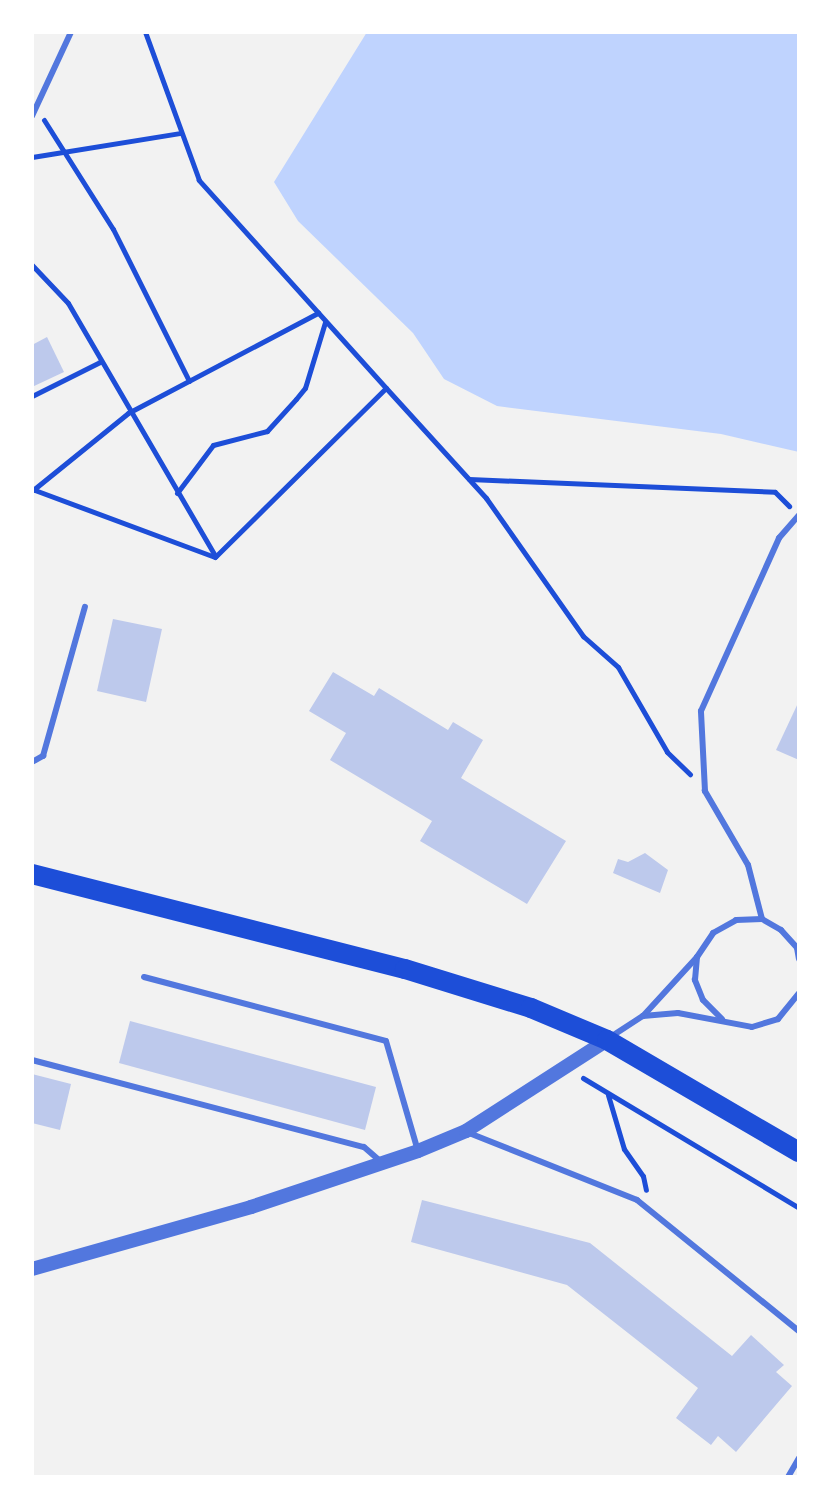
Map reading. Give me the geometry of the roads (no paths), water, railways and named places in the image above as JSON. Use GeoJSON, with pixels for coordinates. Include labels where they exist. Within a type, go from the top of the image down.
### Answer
{"type":"FeatureCollection","features":[{"type":"Feature","properties":{"kind":"main road"},"geometry":{"type":"LineString","coordinates":[[32,874],[405,969],[531,1008],[607,1040],[799,1152]]}},
{"type":"Feature","properties":{"kind":"street"},"geometry":{"type":"LineString","coordinates":[[32,1269],[418,1151],[466,1131],[569,1068],[607,1040]]}},
{"type":"Feature","properties":{"kind":"lane"},"geometry":{"type":"LineString","coordinates":[[32,116],[71,32]]}},
{"type":"Feature","properties":{"kind":"lane"},"geometry":{"type":"LineString","coordinates":[[762,919],[748,865],[705,791],[701,711],[779,538],[798,516]]}},
{"type":"Feature","properties":{"kind":"lane"},"geometry":{"type":"LineString","coordinates":[[32,762],[43,756],[85,607]]}},
{"type":"Feature","properties":{"kind":"lane"},"geometry":{"type":"LineString","coordinates":[[607,1040],[643,1016],[697,957],[713,933],[736,920],[762,919],[781,930],[797,948],[799,959]]}},
{"type":"Feature","properties":{"kind":"lane"},"geometry":{"type":"LineString","coordinates":[[697,957],[695,980],[703,1000],[722,1019]]}},
{"type":"Feature","properties":{"kind":"lane"},"geometry":{"type":"LineString","coordinates":[[144,977],[386,1041],[418,1151]]}},
{"type":"Feature","properties":{"kind":"lane"},"geometry":{"type":"LineString","coordinates":[[643,1016],[678,1013],[752,1027],[778,1019],[799,993]]}},
{"type":"Feature","properties":{"kind":"lane"},"geometry":{"type":"LineString","coordinates":[[32,1060],[364,1147],[382,1164]]}},
{"type":"Feature","properties":{"kind":"lane"},"geometry":{"type":"LineString","coordinates":[[466,1131],[637,1200],[799,1331]]}},
{"type":"Feature","properties":{"kind":"lane"},"geometry":{"type":"LineString","coordinates":[[788,1477],[799,1458]]}},
{"type":"Feature","properties":{"kind":"water"},"geometry":{"type":"Polygon","coordinates":[[[367,32],[799,32],[799,452],[721,434],[497,406],[444,379],[413,333],[298,221],[274,182],[367,32]]]}}]}
